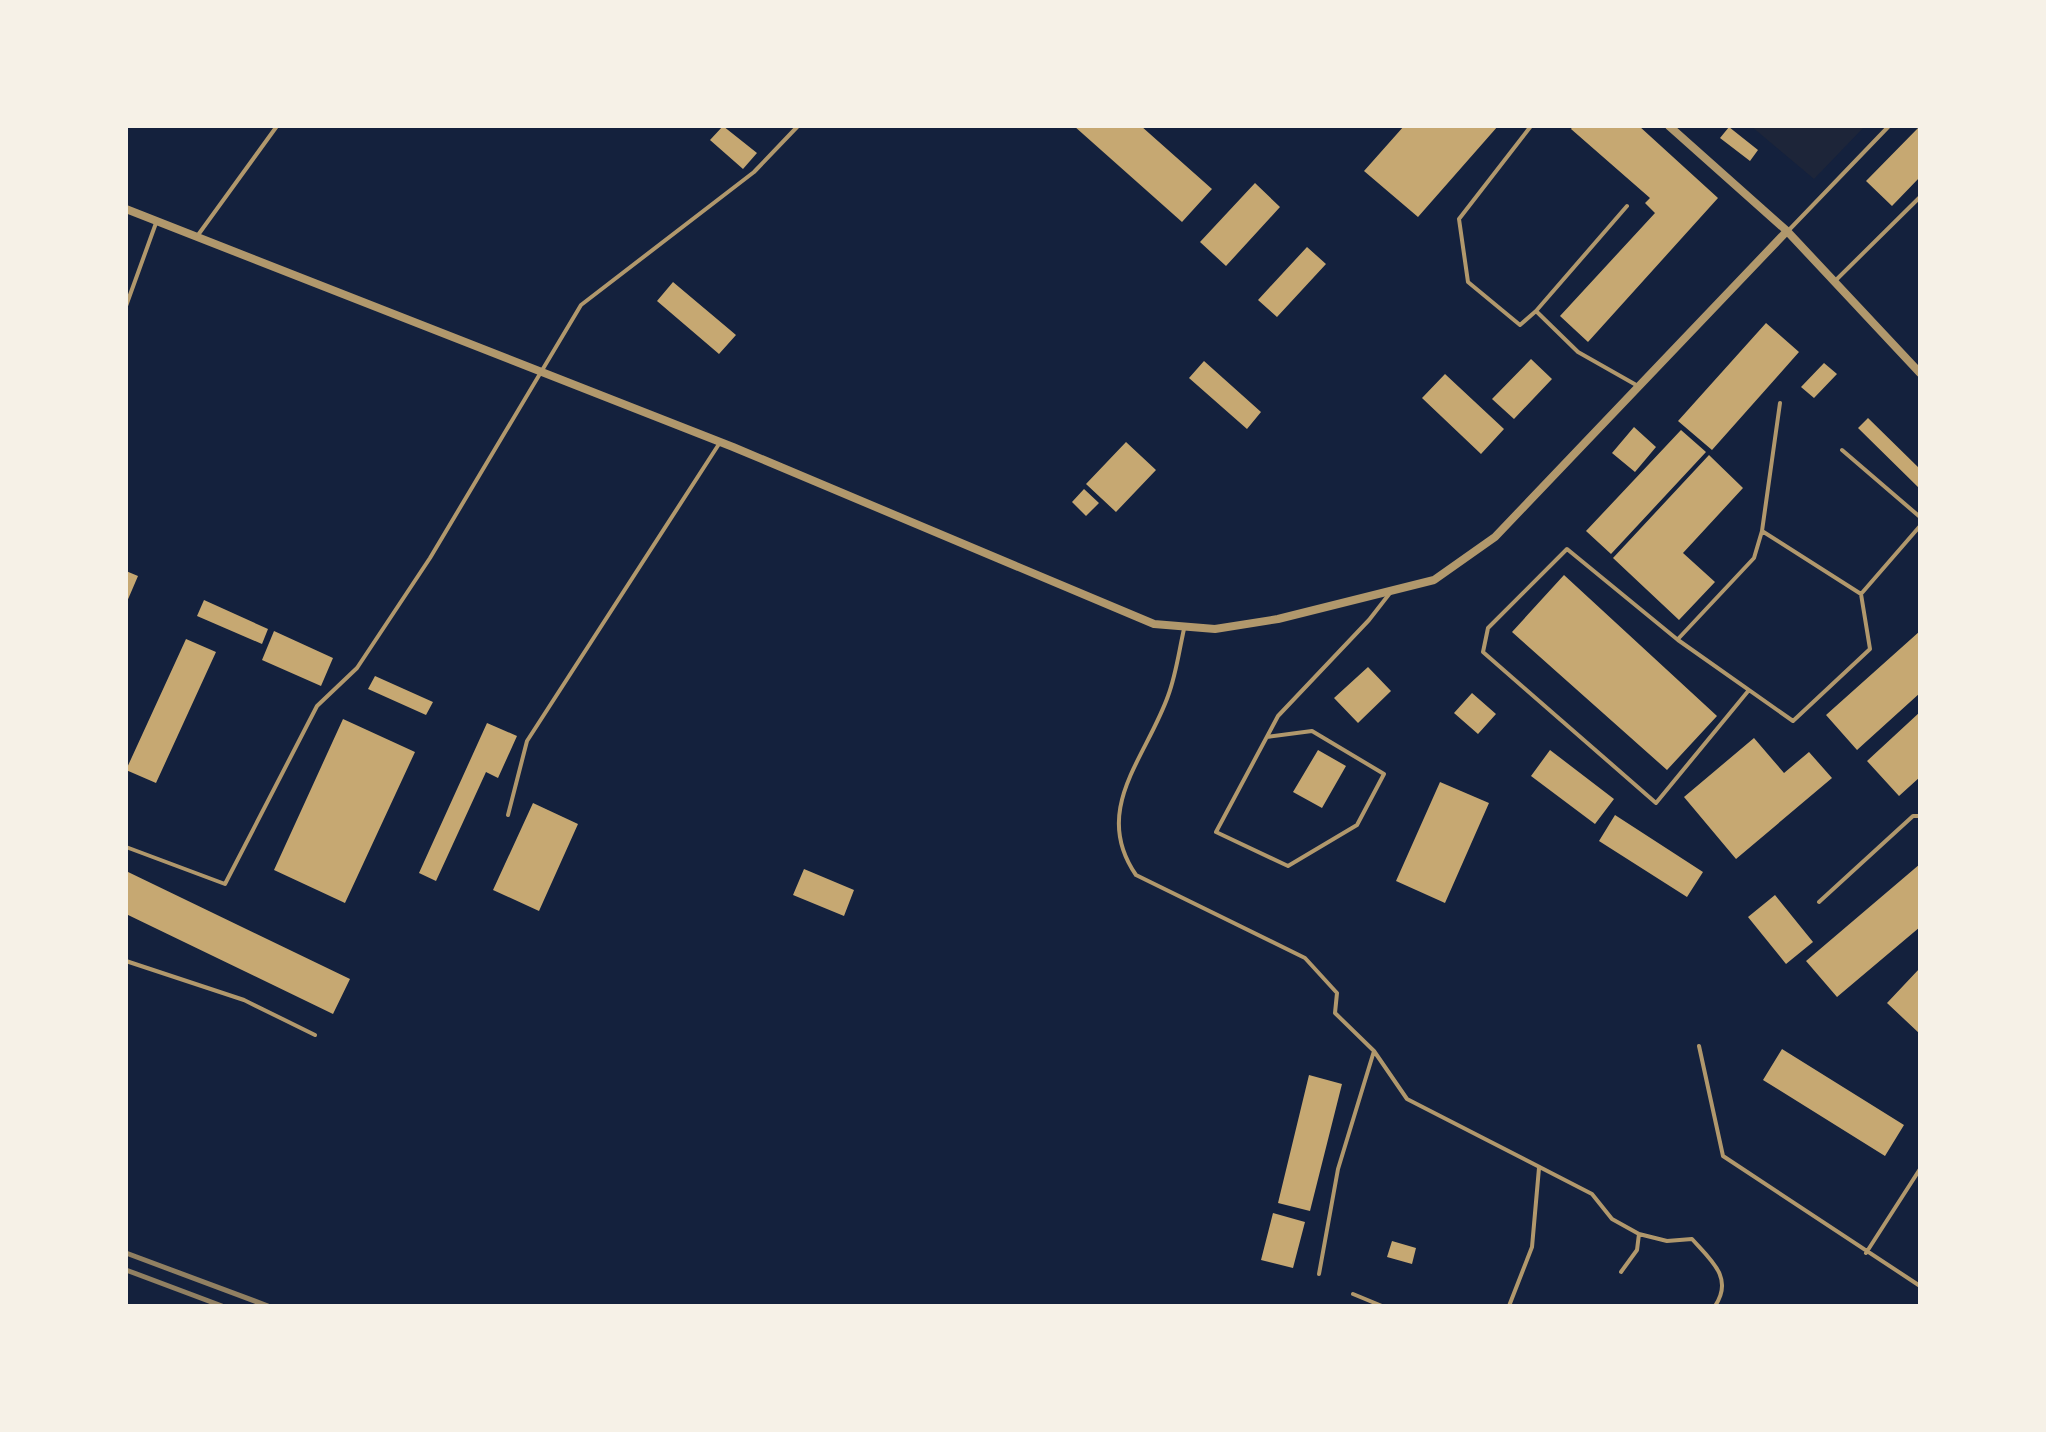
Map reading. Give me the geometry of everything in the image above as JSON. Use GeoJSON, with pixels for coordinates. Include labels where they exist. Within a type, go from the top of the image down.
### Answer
{"type":"FeatureCollection","features":[{"type":"Feature","properties":{"kind":"street"},"geometry":{"type":"LineString","coordinates":[[1669,126],[1787,231],[1920,373]]}},
{"type":"Feature","properties":{"kind":"street"},"geometry":{"type":"LineString","coordinates":[[126,209],[721,442],[1154,624],[1184,629],[1215,629],[1278,619],[1434,580],[1495,537],[1787,231]]}},
{"type":"Feature","properties":{"kind":"lane"},"geometry":{"type":"LineString","coordinates":[[196,236],[277,126]]}},
{"type":"Feature","properties":{"kind":"lane"},"geometry":{"type":"LineString","coordinates":[[126,847],[225,884],[317,706],[365,656],[430,558],[581,305],[754,172],[798,126]]}},
{"type":"Feature","properties":{"kind":"lane"},"geometry":{"type":"LineString","coordinates":[[1531,126],[1459,219],[1468,282],[1520,325],[1536,311],[1627,206]]}},
{"type":"Feature","properties":{"kind":"lane"},"geometry":{"type":"LineString","coordinates":[[1787,231],[1889,126]]}},
{"type":"Feature","properties":{"kind":"lane"},"geometry":{"type":"LineString","coordinates":[[1834,282],[1920,197]]}},
{"type":"Feature","properties":{"kind":"lane"},"geometry":{"type":"LineString","coordinates":[[126,306],[157,221]]}},
{"type":"Feature","properties":{"kind":"lane"},"geometry":{"type":"LineString","coordinates":[[1536,311],[1578,352],[1638,386]]}},
{"type":"Feature","properties":{"kind":"lane"},"geometry":{"type":"LineString","coordinates":[[1678,640],[1754,558],[1762,531],[1780,403]]}},
{"type":"Feature","properties":{"kind":"lane"},"geometry":{"type":"LineString","coordinates":[[508,815],[527,741],[721,442]]}},
{"type":"Feature","properties":{"kind":"lane"},"geometry":{"type":"LineString","coordinates":[[1842,450],[1920,517]]}},
{"type":"Feature","properties":{"kind":"lane"},"geometry":{"type":"LineString","coordinates":[[1861,594],[1920,526]]}},
{"type":"Feature","properties":{"kind":"lane"},"geometry":{"type":"LineString","coordinates":[[1749,690],[1656,803],[1483,652],[1488,628],[1567,549],[1678,640],[1749,690],[1793,721],[1870,649],[1861,594],[1762,531]]}},
{"type":"Feature","properties":{"kind":"lane"},"geometry":{"type":"LineString","coordinates":[[1267,737],[1312,731],[1384,774],[1357,825],[1288,866],[1216,832],[1278,716],[1369,620],[1390,593]]}},
{"type":"Feature","properties":{"kind":"lane"},"geometry":{"type":"LineString","coordinates":[[1184,629],[1168,696],[1119,805],[1117,833],[1123,855],[1136,875],[1305,958],[1337,993],[1335,1013],[1374,1051],[1407,1099],[1592,1194],[1612,1219],[1639,1234],[1667,1241],[1692,1239],[1721,1270],[1723,1294],[1715,1306]]}},
{"type":"Feature","properties":{"kind":"lane"},"geometry":{"type":"LineString","coordinates":[[1819,902],[1913,816],[1920,816]]}},
{"type":"Feature","properties":{"kind":"lane"},"geometry":{"type":"LineString","coordinates":[[126,961],[244,1000],[315,1035]]}},
{"type":"Feature","properties":{"kind":"lane"},"geometry":{"type":"LineString","coordinates":[[1699,1046],[1723,1156],[1920,1286]]}},
{"type":"Feature","properties":{"kind":"lane"},"geometry":{"type":"LineString","coordinates":[[1319,1274],[1338,1169],[1374,1051]]}},
{"type":"Feature","properties":{"kind":"lane"},"geometry":{"type":"LineString","coordinates":[[1509,1306],[1532,1247],[1539,1168]]}},
{"type":"Feature","properties":{"kind":"lane"},"geometry":{"type":"LineString","coordinates":[[1866,1253],[1920,1169]]}},
{"type":"Feature","properties":{"kind":"lane"},"geometry":{"type":"LineString","coordinates":[[1621,1272],[1637,1250],[1639,1234]]}},
{"type":"Feature","properties":{"kind":"lane"},"geometry":{"type":"LineString","coordinates":[[1353,1294],[1382,1306]]}},
{"type":"Feature","properties":{"kind":"shaded area"},"geometry":{"type":"Polygon","coordinates":[[[1751,126],[1865,126],[1814,179],[1751,126]]]}},
{"type":"Feature","properties":{"kind":"building"},"geometry":{"type":"Polygon","coordinates":[[[723,126],[757,153],[743,169],[710,140],[723,126]]]}},
{"type":"Feature","properties":{"kind":"building"},"geometry":{"type":"Polygon","coordinates":[[[1074,126],[1141,126],[1212,189],[1182,222],[1074,126]]]}},
{"type":"Feature","properties":{"kind":"building"},"geometry":{"type":"Polygon","coordinates":[[[1404,126],[1498,126],[1418,217],[1364,171],[1404,126]]]}},
{"type":"Feature","properties":{"kind":"building"},"geometry":{"type":"Polygon","coordinates":[[[1573,126],[1639,126],[1718,198],[1588,342],[1560,316],[1655,213],[1645,203],[1650,198],[1571,129],[1573,126]]]}},
{"type":"Feature","properties":{"kind":"building"},"geometry":{"type":"Polygon","coordinates":[[[1920,126],[1920,177],[1892,206],[1866,181],[1920,126]]]}},
{"type":"Feature","properties":{"kind":"building"},"geometry":{"type":"Polygon","coordinates":[[[1729,127],[1758,150],[1750,161],[1720,138],[1729,127]]]}},
{"type":"Feature","properties":{"kind":"building"},"geometry":{"type":"Polygon","coordinates":[[[1255,183],[1280,207],[1226,266],[1200,242],[1255,183]]]}},
{"type":"Feature","properties":{"kind":"building"},"geometry":{"type":"Polygon","coordinates":[[[1307,247],[1326,264],[1277,317],[1258,300],[1307,247]]]}},
{"type":"Feature","properties":{"kind":"building"},"geometry":{"type":"Polygon","coordinates":[[[673,282],[736,335],[719,354],[657,301],[673,282]]]}},
{"type":"Feature","properties":{"kind":"building"},"geometry":{"type":"Polygon","coordinates":[[[1766,323],[1799,352],[1712,450],[1678,421],[1766,323]]]}},
{"type":"Feature","properties":{"kind":"building"},"geometry":{"type":"Polygon","coordinates":[[[1531,359],[1552,379],[1514,419],[1492,399],[1531,359]]]}},
{"type":"Feature","properties":{"kind":"building"},"geometry":{"type":"Polygon","coordinates":[[[1204,361],[1261,412],[1247,429],[1189,378],[1204,361]]]}},
{"type":"Feature","properties":{"kind":"building"},"geometry":{"type":"Polygon","coordinates":[[[1824,363],[1837,374],[1814,398],[1801,387],[1824,363]]]}},
{"type":"Feature","properties":{"kind":"building"},"geometry":{"type":"Polygon","coordinates":[[[1445,374],[1504,429],[1481,454],[1422,398],[1445,374]]]}},
{"type":"Feature","properties":{"kind":"building"},"geometry":{"type":"Polygon","coordinates":[[[1868,418],[1920,469],[1920,489],[1858,428],[1868,418]]]}},
{"type":"Feature","properties":{"kind":"building"},"geometry":{"type":"Polygon","coordinates":[[[1634,427],[1656,447],[1635,472],[1612,453],[1634,427]]]}},
{"type":"Feature","properties":{"kind":"building"},"geometry":{"type":"Polygon","coordinates":[[[1681,430],[1706,452],[1611,554],[1586,531],[1681,430]]]}},
{"type":"Feature","properties":{"kind":"building"},"geometry":{"type":"Polygon","coordinates":[[[1126,442],[1156,470],[1116,512],[1086,484],[1126,442]]]}},
{"type":"Feature","properties":{"kind":"building"},"geometry":{"type":"Polygon","coordinates":[[[1709,455],[1743,488],[1683,553],[1715,582],[1679,620],[1613,558],[1709,455]]]}},
{"type":"Feature","properties":{"kind":"building"},"geometry":{"type":"Polygon","coordinates":[[[1084,489],[1099,503],[1086,516],[1072,502],[1084,489]]]}},
{"type":"Feature","properties":{"kind":"building"},"geometry":{"type":"Polygon","coordinates":[[[126,571],[138,576],[126,604],[126,571]]]}},
{"type":"Feature","properties":{"kind":"building"},"geometry":{"type":"Polygon","coordinates":[[[1564,575],[1717,716],[1667,770],[1512,632],[1564,575]]]}},
{"type":"Feature","properties":{"kind":"building"},"geometry":{"type":"Polygon","coordinates":[[[204,600],[268,629],[262,644],[197,616],[204,600]]]}},
{"type":"Feature","properties":{"kind":"building"},"geometry":{"type":"Polygon","coordinates":[[[274,631],[333,658],[321,686],[262,660],[274,631]]]}},
{"type":"Feature","properties":{"kind":"building"},"geometry":{"type":"Polygon","coordinates":[[[1920,631],[1920,693],[1857,750],[1826,715],[1920,631]]]}},
{"type":"Feature","properties":{"kind":"building"},"geometry":{"type":"Polygon","coordinates":[[[186,639],[216,652],[156,783],[126,770],[186,639]]]}},
{"type":"Feature","properties":{"kind":"building"},"geometry":{"type":"Polygon","coordinates":[[[1368,667],[1391,691],[1358,723],[1334,698],[1368,667]]]}},
{"type":"Feature","properties":{"kind":"building"},"geometry":{"type":"Polygon","coordinates":[[[375,676],[433,702],[426,715],[368,689],[375,676]]]}},
{"type":"Feature","properties":{"kind":"building"},"geometry":{"type":"Polygon","coordinates":[[[1472,693],[1496,714],[1478,734],[1454,713],[1472,693]]]}},
{"type":"Feature","properties":{"kind":"building"},"geometry":{"type":"Polygon","coordinates":[[[1920,712],[1920,777],[1899,796],[1867,761],[1920,712]]]}},
{"type":"Feature","properties":{"kind":"building"},"geometry":{"type":"Polygon","coordinates":[[[343,719],[415,752],[345,903],[274,870],[343,719]]]}},
{"type":"Feature","properties":{"kind":"building"},"geometry":{"type":"Polygon","coordinates":[[[487,723],[517,736],[498,778],[486,772],[436,881],[419,873],[487,723]]]}},
{"type":"Feature","properties":{"kind":"building"},"geometry":{"type":"Polygon","coordinates":[[[1754,738],[1784,773],[1809,752],[1832,778],[1736,859],[1684,797],[1754,738]]]}},
{"type":"Feature","properties":{"kind":"building"},"geometry":{"type":"Polygon","coordinates":[[[1318,750],[1346,766],[1322,808],[1293,792],[1318,750]]]}},
{"type":"Feature","properties":{"kind":"building"},"geometry":{"type":"Polygon","coordinates":[[[1550,750],[1614,799],[1595,824],[1531,776],[1550,750]]]}},
{"type":"Feature","properties":{"kind":"building"},"geometry":{"type":"Polygon","coordinates":[[[1440,782],[1489,803],[1445,903],[1396,881],[1440,782]]]}},
{"type":"Feature","properties":{"kind":"building"},"geometry":{"type":"Polygon","coordinates":[[[533,803],[578,824],[539,911],[493,890],[533,803]]]}},
{"type":"Feature","properties":{"kind":"building"},"geometry":{"type":"Polygon","coordinates":[[[1615,815],[1703,872],[1687,897],[1599,841],[1615,815]]]}},
{"type":"Feature","properties":{"kind":"building"},"geometry":{"type":"Polygon","coordinates":[[[1920,864],[1920,927],[1837,997],[1806,961],[1920,864]]]}},
{"type":"Feature","properties":{"kind":"building"},"geometry":{"type":"Polygon","coordinates":[[[804,869],[854,890],[844,916],[793,895],[804,869]]]}},
{"type":"Feature","properties":{"kind":"building"},"geometry":{"type":"Polygon","coordinates":[[[126,871],[350,979],[333,1014],[126,914],[126,871]]]}},
{"type":"Feature","properties":{"kind":"building"},"geometry":{"type":"Polygon","coordinates":[[[1775,895],[1813,942],[1786,964],[1748,917],[1775,895]]]}},
{"type":"Feature","properties":{"kind":"building"},"geometry":{"type":"Polygon","coordinates":[[[1920,968],[1920,1034],[1887,1003],[1920,968]]]}},
{"type":"Feature","properties":{"kind":"building"},"geometry":{"type":"Polygon","coordinates":[[[1782,1049],[1904,1125],[1885,1156],[1763,1080],[1782,1049]]]}},
{"type":"Feature","properties":{"kind":"building"},"geometry":{"type":"Polygon","coordinates":[[[1309,1075],[1342,1084],[1310,1211],[1278,1203],[1309,1075]]]}},
{"type":"Feature","properties":{"kind":"building"},"geometry":{"type":"Polygon","coordinates":[[[1273,1213],[1305,1222],[1293,1268],[1261,1260],[1273,1213]]]}},
{"type":"Feature","properties":{"kind":"building"},"geometry":{"type":"Polygon","coordinates":[[[1392,1241],[1416,1248],[1412,1264],[1387,1257],[1392,1241]]]}},
{"type":"Feature","properties":{"kind":"railway"},"geometry":{"type":"LineString","coordinates":[[126,1253],[268,1306]]}},
{"type":"Feature","properties":{"kind":"railway"},"geometry":{"type":"LineString","coordinates":[[126,1270],[222,1306]]}}]}
